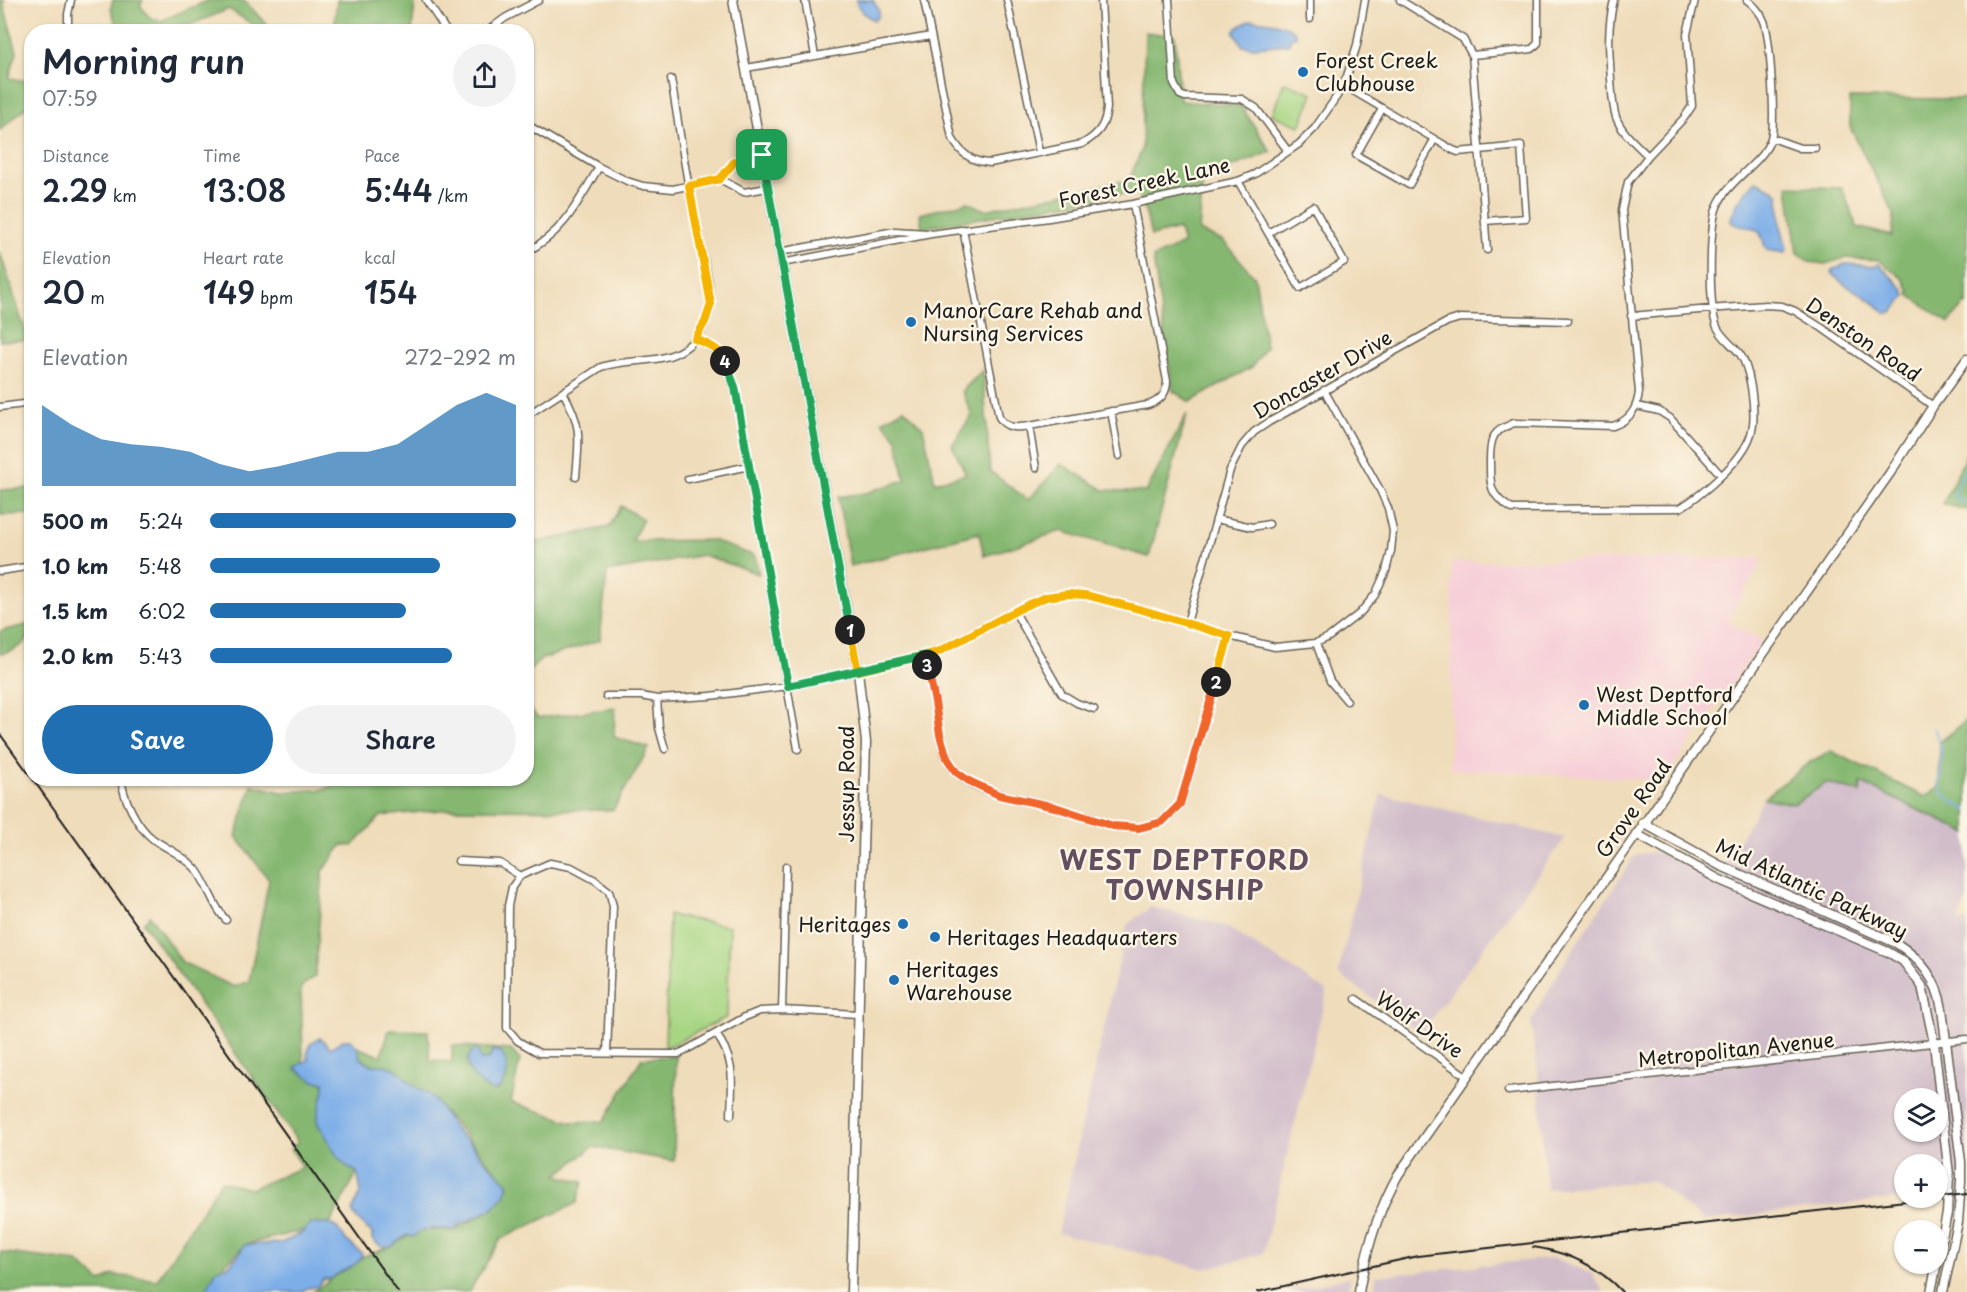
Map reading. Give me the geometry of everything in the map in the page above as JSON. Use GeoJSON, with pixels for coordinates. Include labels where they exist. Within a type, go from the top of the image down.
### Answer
{"type":"FeatureCollection","features":[{"type":"Feature","properties":{"kind":"street"},"geometry":{"type":"LineString","coordinates":[[68,24],[71,0]]}},
{"type":"Feature","properties":{"kind":"street"},"geometry":{"type":"LineString","coordinates":[[426,0],[442,24]]}},
{"type":"Feature","properties":{"kind":"street"},"geometry":{"type":"LineString","coordinates":[[497,24],[539,0]]}},
{"type":"Feature","properties":{"kind":"street","name":"Jessup Road"},"geometry":{"type":"LineString","coordinates":[[733,0],[858,671],[866,742],[851,1292]]}},
{"type":"Feature","properties":{"kind":"street"},"geometry":{"type":"LineString","coordinates":[[805,0],[815,56]]}},
{"type":"Feature","properties":{"kind":"street"},"geometry":{"type":"LineString","coordinates":[[924,0],[952,138],[958,150],[979,162],[990,163],[1082,144],[1095,136],[1102,128],[1106,118],[1101,0]]}},
{"type":"Feature","properties":{"kind":"street"},"geometry":{"type":"LineString","coordinates":[[1007,0],[1039,152]]}},
{"type":"Feature","properties":{"kind":"street"},"geometry":{"type":"LineString","coordinates":[[1169,0],[1173,84],[1180,95],[1242,99],[1256,108],[1288,151]]}},
{"type":"Feature","properties":{"kind":"street"},"geometry":{"type":"LineString","coordinates":[[1310,0],[1310,19]]}},
{"type":"Feature","properties":{"kind":"street","name":"Forest Creek Lane"},"geometry":{"type":"LineString","coordinates":[[782,263],[931,234],[1133,204],[1238,181],[1255,174],[1288,151],[1315,128],[1343,85],[1358,45],[1365,0]]}},
{"type":"Feature","properties":{"kind":"street"},"geometry":{"type":"LineString","coordinates":[[1400,0],[1463,39],[1472,55],[1487,250]]}},
{"type":"Feature","properties":{"kind":"street"},"geometry":{"type":"LineString","coordinates":[[1472,55],[1532,49],[1538,43],[1538,0]]}},
{"type":"Feature","properties":{"kind":"street"},"geometry":{"type":"LineString","coordinates":[[1614,0],[1609,19],[1608,36],[1616,118],[1626,134],[1648,156]]}},
{"type":"Feature","properties":{"kind":"street"},"geometry":{"type":"LineString","coordinates":[[1695,0],[1687,34],[1692,106],[1679,125],[1648,156],[1628,182],[1622,210],[1639,392],[1637,406],[1627,418],[1613,426],[1514,423],[1503,427],[1494,436],[1490,450],[1490,486],[1499,501],[1512,509],[1680,508],[1692,501],[1735,461],[1751,435],[1753,422],[1746,367],[1740,355],[1717,327],[1714,309],[1712,251],[1718,202],[1772,138],[1769,37],[1764,18],[1749,0]]}},
{"type":"Feature","properties":{"kind":"street"},"geometry":{"type":"LineString","coordinates":[[746,68],[931,36]]}},
{"type":"Feature","properties":{"kind":"street"},"geometry":{"type":"LineString","coordinates":[[534,411],[601,367],[614,363],[674,355],[695,339],[705,322],[711,304],[671,79]]}},
{"type":"Feature","properties":{"kind":"street"},"geometry":{"type":"LineString","coordinates":[[1343,85],[1458,152],[1521,146],[1526,218],[1485,221]]}},
{"type":"Feature","properties":{"kind":"street"},"geometry":{"type":"LineString","coordinates":[[1382,109],[1356,155],[1409,185],[1434,140]]}},
{"type":"Feature","properties":{"kind":"street"},"geometry":{"type":"LineString","coordinates":[[534,129],[599,167],[627,181],[651,188],[673,189],[720,179],[735,161],[762,155]]}},
{"type":"Feature","properties":{"kind":"street"},"geometry":{"type":"LineString","coordinates":[[1772,138],[1800,148],[1815,148]]}},
{"type":"Feature","properties":{"kind":"street"},"geometry":{"type":"LineString","coordinates":[[534,247],[563,225],[599,167]]}},
{"type":"Feature","properties":{"kind":"street"},"geometry":{"type":"LineString","coordinates":[[720,179],[744,192],[767,188]]}},
{"type":"Feature","properties":{"kind":"street"},"geometry":{"type":"LineString","coordinates":[[1238,181],[1300,288],[1344,262],[1313,206],[1268,232]]}},
{"type":"Feature","properties":{"kind":"street"},"geometry":{"type":"LineString","coordinates":[[963,229],[999,417],[1002,422],[1012,428],[1029,426],[1155,402],[1162,397],[1167,386],[1133,204]]}},
{"type":"Feature","properties":{"kind":"street","name":"Forest Creek Lane"},"geometry":{"type":"LineString","coordinates":[[780,252],[895,231],[931,234]]}},
{"type":"Feature","properties":{"kind":"street","name":"Denston Road"},"geometry":{"type":"LineString","coordinates":[[1631,316],[1766,305],[1782,306],[1796,311],[1933,406]]}},
{"type":"Feature","properties":{"kind":"street","name":"Doncaster Drive"},"geometry":{"type":"LineString","coordinates":[[1187,623],[1230,470],[1242,446],[1254,432],[1436,328],[1460,318],[1568,321]]}},
{"type":"Feature","properties":{"kind":"street"},"geometry":{"type":"LineString","coordinates":[[695,339],[711,346],[722,355],[735,387],[798,749]]}},
{"type":"Feature","properties":{"kind":"street","name":"Grove Road"},"geometry":{"type":"LineString","coordinates":[[1359,1292],[1369,1244],[1392,1186],[1466,1076],[1890,473],[1933,406],[1967,359]]}},
{"type":"Feature","properties":{"kind":"street"},"geometry":{"type":"LineString","coordinates":[[606,696],[641,696],[657,699],[710,696],[788,686],[858,671],[938,652],[1046,597],[1086,595],[1275,647],[1317,643],[1329,638],[1360,613],[1375,595],[1386,571],[1391,551],[1392,531],[1388,508],[1380,490],[1324,390]]}},
{"type":"Feature","properties":{"kind":"street"},"geometry":{"type":"LineString","coordinates":[[563,392],[576,416],[579,429],[580,443],[576,477]]}},
{"type":"Feature","properties":{"kind":"street"},"geometry":{"type":"LineString","coordinates":[[0,407],[24,404]]}},
{"type":"Feature","properties":{"kind":"street"},"geometry":{"type":"LineString","coordinates":[[1637,406],[1659,411],[1670,418],[1720,474]]}},
{"type":"Feature","properties":{"kind":"street"},"geometry":{"type":"LineString","coordinates":[[1111,411],[1119,456]]}},
{"type":"Feature","properties":{"kind":"street"},"geometry":{"type":"LineString","coordinates":[[1029,426],[1036,468]]}},
{"type":"Feature","properties":{"kind":"street"},"geometry":{"type":"LineString","coordinates":[[688,479],[749,466]]}},
{"type":"Feature","properties":{"kind":"street"},"geometry":{"type":"LineString","coordinates":[[1216,519],[1252,527],[1269,524]]}},
{"type":"Feature","properties":{"kind":"street"},"geometry":{"type":"LineString","coordinates":[[0,571],[24,567]]}},
{"type":"Feature","properties":{"kind":"street"},"geometry":{"type":"LineString","coordinates":[[1014,612],[1062,694],[1077,704],[1094,709]]}},
{"type":"Feature","properties":{"kind":"street"},"geometry":{"type":"LineString","coordinates":[[927,655],[927,670],[940,735],[947,758],[956,772],[984,789],[1007,797],[1055,807],[1113,826],[1139,828],[1162,822],[1180,804],[1229,636]]}},
{"type":"Feature","properties":{"kind":"street"},"geometry":{"type":"LineString","coordinates":[[1317,643],[1330,681],[1347,701]]}},
{"type":"Feature","properties":{"kind":"street"},"geometry":{"type":"LineString","coordinates":[[657,699],[658,728],[665,749]]}},
{"type":"Feature","properties":{"kind":"street"},"geometry":{"type":"LineString","coordinates":[[122,786],[127,804],[150,837],[182,857],[194,868],[204,882],[218,912],[226,920]]}},
{"type":"Feature","properties":{"kind":"street","name":"Mid Atlantic Parkway"},"geometry":{"type":"LineString","coordinates":[[1643,823],[1719,865],[1881,935],[1910,952],[1928,971],[1940,994],[1961,1181],[1958,1222],[1943,1292]]}},
{"type":"Feature","properties":{"kind":"street","name":"Mid Atlantic Parkway"},"geometry":{"type":"LineString","coordinates":[[1636,834],[1720,880],[1875,946],[1903,961],[1912,971],[1925,992],[1934,1043],[1949,1176],[1947,1213],[1931,1292]]}},
{"type":"Feature","properties":{"kind":"street"},"geometry":{"type":"LineString","coordinates":[[458,861],[500,863],[520,876]]}},
{"type":"Feature","properties":{"kind":"street"},"geometry":{"type":"LineString","coordinates":[[607,1053],[613,906],[609,891],[595,879],[571,867],[550,863],[520,876],[512,887],[508,906],[507,1028],[518,1041],[539,1053],[680,1054],[760,1011],[858,1014]]}},
{"type":"Feature","properties":{"kind":"street"},"geometry":{"type":"LineString","coordinates":[[782,1010],[786,866]]}},
{"type":"Feature","properties":{"kind":"street","name":"Wolf Drive"},"geometry":{"type":"LineString","coordinates":[[1356,999],[1466,1076]]}},
{"type":"Feature","properties":{"kind":"street"},"geometry":{"type":"LineString","coordinates":[[716,1034],[728,1051],[732,1070],[731,1115]]}},
{"type":"Feature","properties":{"kind":"street","name":"Metropolitan Avenue"},"geometry":{"type":"LineString","coordinates":[[1508,1091],[1967,1039]]}},
{"type":"Feature","properties":{"kind":"shaded area","name":"West Deptford Middle School"},"geometry":{"type":"Polygon","coordinates":[[[1764,558],[1727,621],[1762,641],[1664,780],[1450,769],[1452,562],[1764,558]]]}},
{"type":"Feature","properties":{"kind":"shaded area"},"geometry":{"type":"Polygon","coordinates":[[[1826,783],[1859,792],[1861,783],[1967,833],[1967,900],[1957,922],[1967,921],[1967,1206],[1948,1199],[1948,1154],[1894,1154],[1894,1199],[1704,1221],[1654,1181],[1546,1189],[1538,1073],[1531,1021],[1569,955],[1636,854],[1655,852],[1690,864],[1719,865],[1728,859],[1764,798],[1794,804],[1826,783]]]}},
{"type":"Feature","properties":{"kind":"shaded area"},"geometry":{"type":"Polygon","coordinates":[[[1381,794],[1565,838],[1421,1033],[1338,974],[1381,794]]]}},
{"type":"Feature","properties":{"kind":"shaded area"},"geometry":{"type":"Polygon","coordinates":[[[1151,907],[1225,926],[1327,991],[1263,1254],[1204,1269],[1058,1233],[1127,925],[1151,907]]]}},
{"type":"Feature","properties":{"kind":"shaded area"},"geometry":{"type":"Polygon","coordinates":[[[1554,1258],[1592,1274],[1604,1292],[1374,1292],[1376,1276],[1554,1258]]]}},
{"type":"Feature","properties":{"kind":"shaded area"},"geometry":{"type":"Polygon","coordinates":[[[1351,1276],[1348,1292],[1285,1292],[1322,1284],[1351,1276]]]}},
{"type":"Feature","properties":{"kind":"green space"},"geometry":{"type":"Polygon","coordinates":[[[0,0],[5,0],[3,2],[17,52],[9,78],[24,81],[24,109],[0,130],[0,0]]]}},
{"type":"Feature","properties":{"kind":"green space"},"geometry":{"type":"Polygon","coordinates":[[[113,0],[143,0],[140,5],[149,17],[161,21],[209,0],[241,0],[247,3],[266,24],[252,24],[229,9],[192,24],[116,24],[111,8],[113,0]]]}},
{"type":"Feature","properties":{"kind":"green space"},"geometry":{"type":"Polygon","coordinates":[[[337,0],[414,0],[415,2],[413,24],[335,24],[337,0]]]}},
{"type":"Feature","properties":{"kind":"green space"},"geometry":{"type":"Polygon","coordinates":[[[1145,32],[1175,36],[1180,101],[1241,106],[1271,152],[1203,178],[1199,231],[1223,241],[1255,277],[1266,347],[1252,367],[1190,402],[1173,391],[1153,258],[1183,244],[1179,229],[1151,236],[1144,206],[1137,192],[922,228],[920,214],[968,202],[985,210],[1129,180],[1142,149],[1145,32]]]}},
{"type":"Feature","properties":{"kind":"green space"},"geometry":{"type":"Polygon","coordinates":[[[1284,82],[1313,93],[1300,126],[1272,115],[1284,82]]]}},
{"type":"Feature","properties":{"kind":"green space"},"geometry":{"type":"Polygon","coordinates":[[[1850,98],[1967,99],[1967,305],[1965,304],[1949,323],[1909,295],[1910,291],[1903,279],[1879,260],[1845,258],[1825,264],[1809,262],[1797,252],[1788,186],[1842,188],[1857,227],[1892,236],[1894,214],[1850,127],[1850,98]]]}},
{"type":"Feature","properties":{"kind":"green space"},"geometry":{"type":"Polygon","coordinates":[[[0,252],[24,327],[24,340],[0,341],[0,252]]]}},
{"type":"Feature","properties":{"kind":"green space"},"geometry":{"type":"Polygon","coordinates":[[[983,370],[990,471],[1028,500],[1061,464],[1104,490],[1146,492],[1187,414],[1149,557],[1061,531],[984,556],[979,533],[850,566],[838,497],[865,493],[905,480],[897,438],[882,421],[904,409],[923,428],[935,482],[966,474],[952,445],[972,415],[962,391],[983,370]]]}},
{"type":"Feature","properties":{"kind":"green space"},"geometry":{"type":"Polygon","coordinates":[[[1967,453],[1967,510],[1943,504],[1967,453]]]}},
{"type":"Feature","properties":{"kind":"green space"},"geometry":{"type":"Polygon","coordinates":[[[24,488],[24,514],[0,515],[0,490],[24,488]]]}},
{"type":"Feature","properties":{"kind":"green space"},"geometry":{"type":"Polygon","coordinates":[[[621,506],[643,519],[632,541],[712,540],[755,556],[759,574],[703,555],[607,572],[600,640],[542,659],[534,666],[534,543],[609,527],[621,506]]]}},
{"type":"Feature","properties":{"kind":"green space"},"geometry":{"type":"Polygon","coordinates":[[[24,626],[24,643],[0,654],[0,631],[24,626]]]}},
{"type":"Feature","properties":{"kind":"green space"},"geometry":{"type":"Polygon","coordinates":[[[615,708],[614,737],[649,748],[613,810],[451,809],[381,816],[353,846],[342,845],[323,871],[315,976],[301,987],[303,1062],[297,1070],[325,1084],[319,1126],[357,1173],[330,1224],[247,1244],[217,1271],[206,1292],[0,1292],[0,1252],[78,1262],[101,1282],[113,1275],[157,1280],[221,1181],[250,1189],[303,1167],[291,1149],[298,1142],[143,923],[150,916],[182,962],[234,987],[249,981],[269,880],[236,836],[252,786],[282,792],[326,789],[331,786],[534,786],[534,713],[538,718],[615,708]]]}},
{"type":"Feature","properties":{"kind":"green space"},"geometry":{"type":"Polygon","coordinates":[[[1967,720],[1967,833],[1861,783],[1860,792],[1826,783],[1794,804],[1764,798],[1810,762],[1831,751],[1925,797],[1939,788],[1940,742],[1967,720]]]}},
{"type":"Feature","properties":{"kind":"green space"},"geometry":{"type":"Polygon","coordinates":[[[669,915],[730,926],[727,1017],[665,1048],[669,915]]]}},
{"type":"Feature","properties":{"kind":"green space"},"geometry":{"type":"Polygon","coordinates":[[[389,1030],[428,1031],[430,1060],[452,1062],[452,1045],[511,1050],[520,1060],[511,1102],[571,1122],[604,1121],[642,1058],[676,1056],[674,1161],[593,1147],[557,1175],[583,1182],[577,1203],[501,1239],[469,1292],[313,1292],[362,1257],[384,1249],[420,1230],[455,1230],[494,1208],[509,1186],[429,1094],[360,1058],[357,1047],[381,1056],[389,1030]]]}},
{"type":"Feature","properties":{"kind":"water"},"geometry":{"type":"Polygon","coordinates":[[[856,0],[873,0],[879,11],[878,17],[874,20],[868,16],[860,9],[856,0]]]}},
{"type":"Feature","properties":{"kind":"water"},"geometry":{"type":"Polygon","coordinates":[[[1250,20],[1285,26],[1295,32],[1296,37],[1292,37],[1288,44],[1243,46],[1234,33],[1237,28],[1250,20]]]}},
{"type":"Feature","properties":{"kind":"water"},"geometry":{"type":"Polygon","coordinates":[[[1756,181],[1775,190],[1779,196],[1781,226],[1787,249],[1785,253],[1767,250],[1759,232],[1731,222],[1733,212],[1740,200],[1756,181]]]}},
{"type":"Feature","properties":{"kind":"water"},"geometry":{"type":"Polygon","coordinates":[[[1845,264],[1876,266],[1879,264],[1904,290],[1906,296],[1892,313],[1885,313],[1871,300],[1839,281],[1832,273],[1834,269],[1845,264]]]}},
{"type":"Feature","properties":{"kind":"water"},"geometry":{"type":"Polygon","coordinates":[[[319,1038],[330,1048],[343,1040],[351,1040],[358,1048],[360,1058],[372,1065],[385,1065],[396,1069],[413,1085],[429,1094],[457,1132],[508,1183],[506,1194],[494,1208],[459,1225],[455,1230],[427,1229],[413,1237],[406,1235],[389,1247],[377,1244],[372,1239],[372,1233],[352,1211],[361,1192],[357,1172],[341,1161],[318,1125],[324,1082],[314,1081],[295,1068],[309,1060],[307,1056],[310,1044],[319,1038]]]}},
{"type":"Feature","properties":{"kind":"water"},"geometry":{"type":"Polygon","coordinates":[[[477,1049],[481,1060],[489,1059],[493,1050],[501,1052],[504,1057],[507,1073],[500,1088],[495,1091],[482,1085],[468,1066],[470,1054],[477,1049]]]}},
{"type":"Feature","properties":{"kind":"water"},"geometry":{"type":"Polygon","coordinates":[[[311,1224],[330,1224],[337,1228],[346,1240],[362,1254],[357,1263],[331,1279],[323,1279],[317,1287],[307,1288],[302,1292],[205,1292],[216,1271],[228,1266],[244,1245],[281,1243],[300,1234],[311,1224]]]}},
{"type":"Feature","properties":{"kind":"waterway"},"geometry":{"type":"LineString","coordinates":[[1967,466],[1954,494],[1955,498],[1967,502]]}},
{"type":"Feature","properties":{"kind":"waterway"},"geometry":{"type":"LineString","coordinates":[[1934,728],[1941,748],[1940,786],[1942,792],[1967,810]]}},
{"type":"Feature","properties":{"kind":"railway"},"geometry":{"type":"LineString","coordinates":[[0,734],[24,767]]}},
{"type":"Feature","properties":{"kind":"railway"},"geometry":{"type":"LineString","coordinates":[[38,786],[398,1292]]}},
{"type":"Feature","properties":{"kind":"railway"},"geometry":{"type":"LineString","coordinates":[[1257,1292],[1418,1256],[1967,1194]]}},
{"type":"Feature","properties":{"kind":"railway"},"geometry":{"type":"LineString","coordinates":[[1533,1247],[1558,1252],[1582,1262],[1603,1275],[1622,1292]]}},
{"type":"Feature","properties":{"kind":"place","name":"Forest Creek Clubhouse"},"geometry":{"type":"Point","coordinates":[1303,72]}},
{"type":"Feature","properties":{"kind":"place","name":"ManorCare Rehab and Nursing Services"},"geometry":{"type":"Point","coordinates":[911,322]}},
{"type":"Feature","properties":{"kind":"place","name":"West Deptford Middle School"},"geometry":{"type":"Point","coordinates":[1584,705]}},
{"type":"Feature","properties":{"kind":"place","name":"Heritages"},"geometry":{"type":"Point","coordinates":[903,924]}},
{"type":"Feature","properties":{"kind":"place","name":"Heritages Headquarters"},"geometry":{"type":"Point","coordinates":[935,937]}},
{"type":"Feature","properties":{"kind":"place","name":"Heritages Warehouse"},"geometry":{"type":"Point","coordinates":[894,980]}},
{"type":"Feature","properties":{"kind":"district","name":"WEST DEPTFORD TOWNSHIP"},"geometry":{"type":"Point","coordinates":[1185,874]}},
{"type":"Feature","properties":{"kind":"route"},"geometry":{"type":"LineString","coordinates":[[762,155],[735,161],[720,179],[689,186],[711,304],[709,314],[695,339],[711,346],[722,355],[735,387],[788,686],[858,671],[927,655],[927,670],[942,743],[950,766],[962,777],[999,795],[1055,807],[1113,826],[1139,828],[1162,822],[1180,804],[1184,796],[1229,636],[1086,595],[1067,594],[1046,597],[1027,605],[938,652],[858,671],[762,155]]}}]}
